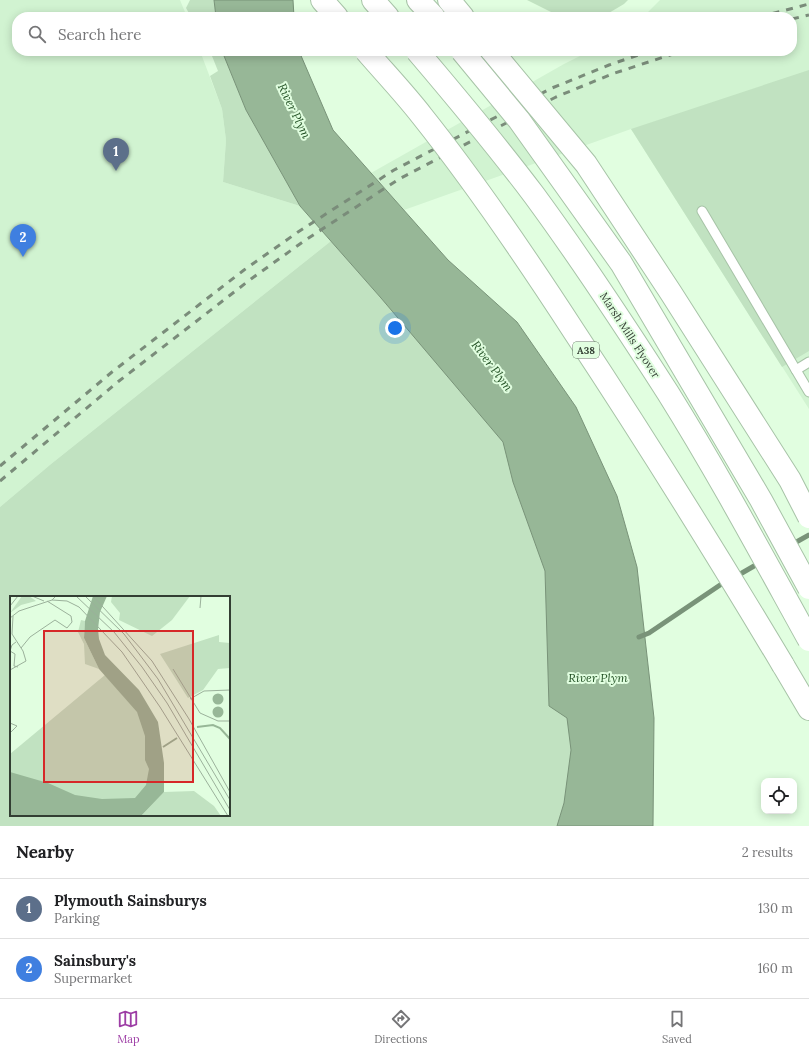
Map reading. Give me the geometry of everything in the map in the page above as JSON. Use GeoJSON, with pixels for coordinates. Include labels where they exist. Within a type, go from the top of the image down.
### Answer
{"type":"FeatureCollection","features":[{"type":"Feature","properties":{"kind":"highway"},"geometry":{"type":"LineString","coordinates":[[322,0],[333,12]]}},
{"type":"Feature","properties":{"kind":"highway"},"geometry":{"type":"LineString","coordinates":[[373,0],[384,12]]}},
{"type":"Feature","properties":{"kind":"highway"},"geometry":{"type":"LineString","coordinates":[[418,0],[429,12]]}},
{"type":"Feature","properties":{"kind":"highway"},"geometry":{"type":"LineString","coordinates":[[449,0],[459,12]]}},
{"type":"Feature","properties":{"kind":"highway","name":"A38"},"geometry":{"type":"LineString","coordinates":[[370,56],[422,115],[477,188],[549,293],[628,413],[809,709]]}},
{"type":"Feature","properties":{"kind":"highway","name":"Marsh Mills Flyover"},"geometry":{"type":"LineString","coordinates":[[421,56],[459,100],[534,196],[602,293],[668,394],[737,511],[809,640]]}},
{"type":"Feature","properties":{"kind":"highway"},"geometry":{"type":"LineString","coordinates":[[466,56],[519,120],[621,263],[761,500],[809,588]]}},
{"type":"Feature","properties":{"kind":"highway"},"geometry":{"type":"LineString","coordinates":[[496,56],[586,164],[781,466],[809,517]]}},
{"type":"Feature","properties":{"kind":"lane"},"geometry":{"type":"LineString","coordinates":[[702,211],[809,392]]}},
{"type":"Feature","properties":{"kind":"lane"},"geometry":{"type":"LineString","coordinates":[[796,370],[809,362]]}},
{"type":"Feature","properties":{"kind":"shaded area"},"geometry":{"type":"Polygon","coordinates":[[[0,0],[180,0],[185,12],[12,12],[12,56],[202,56],[222,109],[226,140],[223,182],[300,206],[331,241],[51,464],[0,507],[0,0]]]}},
{"type":"Feature","properties":{"kind":"shaded area"},"geometry":{"type":"Polygon","coordinates":[[[190,0],[214,0],[215,12],[188,12],[186,8],[190,0]]]}},
{"type":"Feature","properties":{"kind":"shaded area"},"geometry":{"type":"Polygon","coordinates":[[[527,0],[628,0],[610,12],[551,12],[527,0]]]}},
{"type":"Feature","properties":{"kind":"shaded area"},"geometry":{"type":"Polygon","coordinates":[[[660,0],[809,0],[809,409],[631,129],[404,210],[371,173],[580,56],[797,56],[797,12],[648,12],[660,0]]]}},
{"type":"Feature","properties":{"kind":"shaded area"},"geometry":{"type":"Polygon","coordinates":[[[212,56],[224,56],[246,110],[300,206],[223,182],[226,140],[222,109],[210,76],[218,71],[212,56]]]}},
{"type":"Feature","properties":{"kind":"shaded area"},"geometry":{"type":"Polygon","coordinates":[[[809,70],[809,351],[782,367],[631,129],[809,70]]]}},
{"type":"Feature","properties":{"kind":"shaded area"},"geometry":{"type":"Polygon","coordinates":[[[331,241],[381,298],[484,394],[586,603],[576,826],[0,826],[0,507],[51,464],[331,241]]]}},
{"type":"Feature","properties":{"kind":"water"},"geometry":{"type":"Polygon","coordinates":[[[214,0],[293,0],[294,12],[215,12],[214,0]]]}},
{"type":"Feature","properties":{"kind":"water","name":"River Plym"},"geometry":{"type":"Polygon","coordinates":[[[224,56],[301,56],[333,130],[448,260],[517,322],[576,407],[617,496],[637,567],[654,718],[653,826],[557,826],[564,803],[571,750],[567,718],[549,706],[545,571],[513,482],[503,442],[381,298],[300,206],[246,110],[224,56]]]}},
{"type":"Feature","properties":{"kind":"waterway"},"geometry":{"type":"LineString","coordinates":[[791,545],[809,535]]}},
{"type":"Feature","properties":{"kind":"waterway"},"geometry":{"type":"LineString","coordinates":[[735,577],[761,562]]}},
{"type":"Feature","properties":{"kind":"waterway"},"geometry":{"type":"LineString","coordinates":[[639,637],[649,633],[726,581]]}},
{"type":"Feature","properties":{"kind":"railway"},"geometry":{"type":"LineString","coordinates":[[778,12],[809,4]]}},
{"type":"Feature","properties":{"kind":"railway"},"geometry":{"type":"LineString","coordinates":[[797,18],[809,15]]}},
{"type":"Feature","properties":{"kind":"railway"},"geometry":{"type":"LineString","coordinates":[[0,466],[112,372],[244,270],[298,232],[394,170],[552,88],[635,56]]}},
{"type":"Feature","properties":{"kind":"railway"},"geometry":{"type":"LineString","coordinates":[[0,481],[119,381],[251,279],[304,241],[399,179],[556,97],[612,74],[667,56]]}},
{"type":"Feature","properties":{"kind":"place","name":"Plymouth Sainsburys"},"geometry":{"type":"Point","coordinates":[116,171]}},
{"type":"Feature","properties":{"kind":"place","name":"Sainsbury's"},"geometry":{"type":"Point","coordinates":[23,257]}}]}
